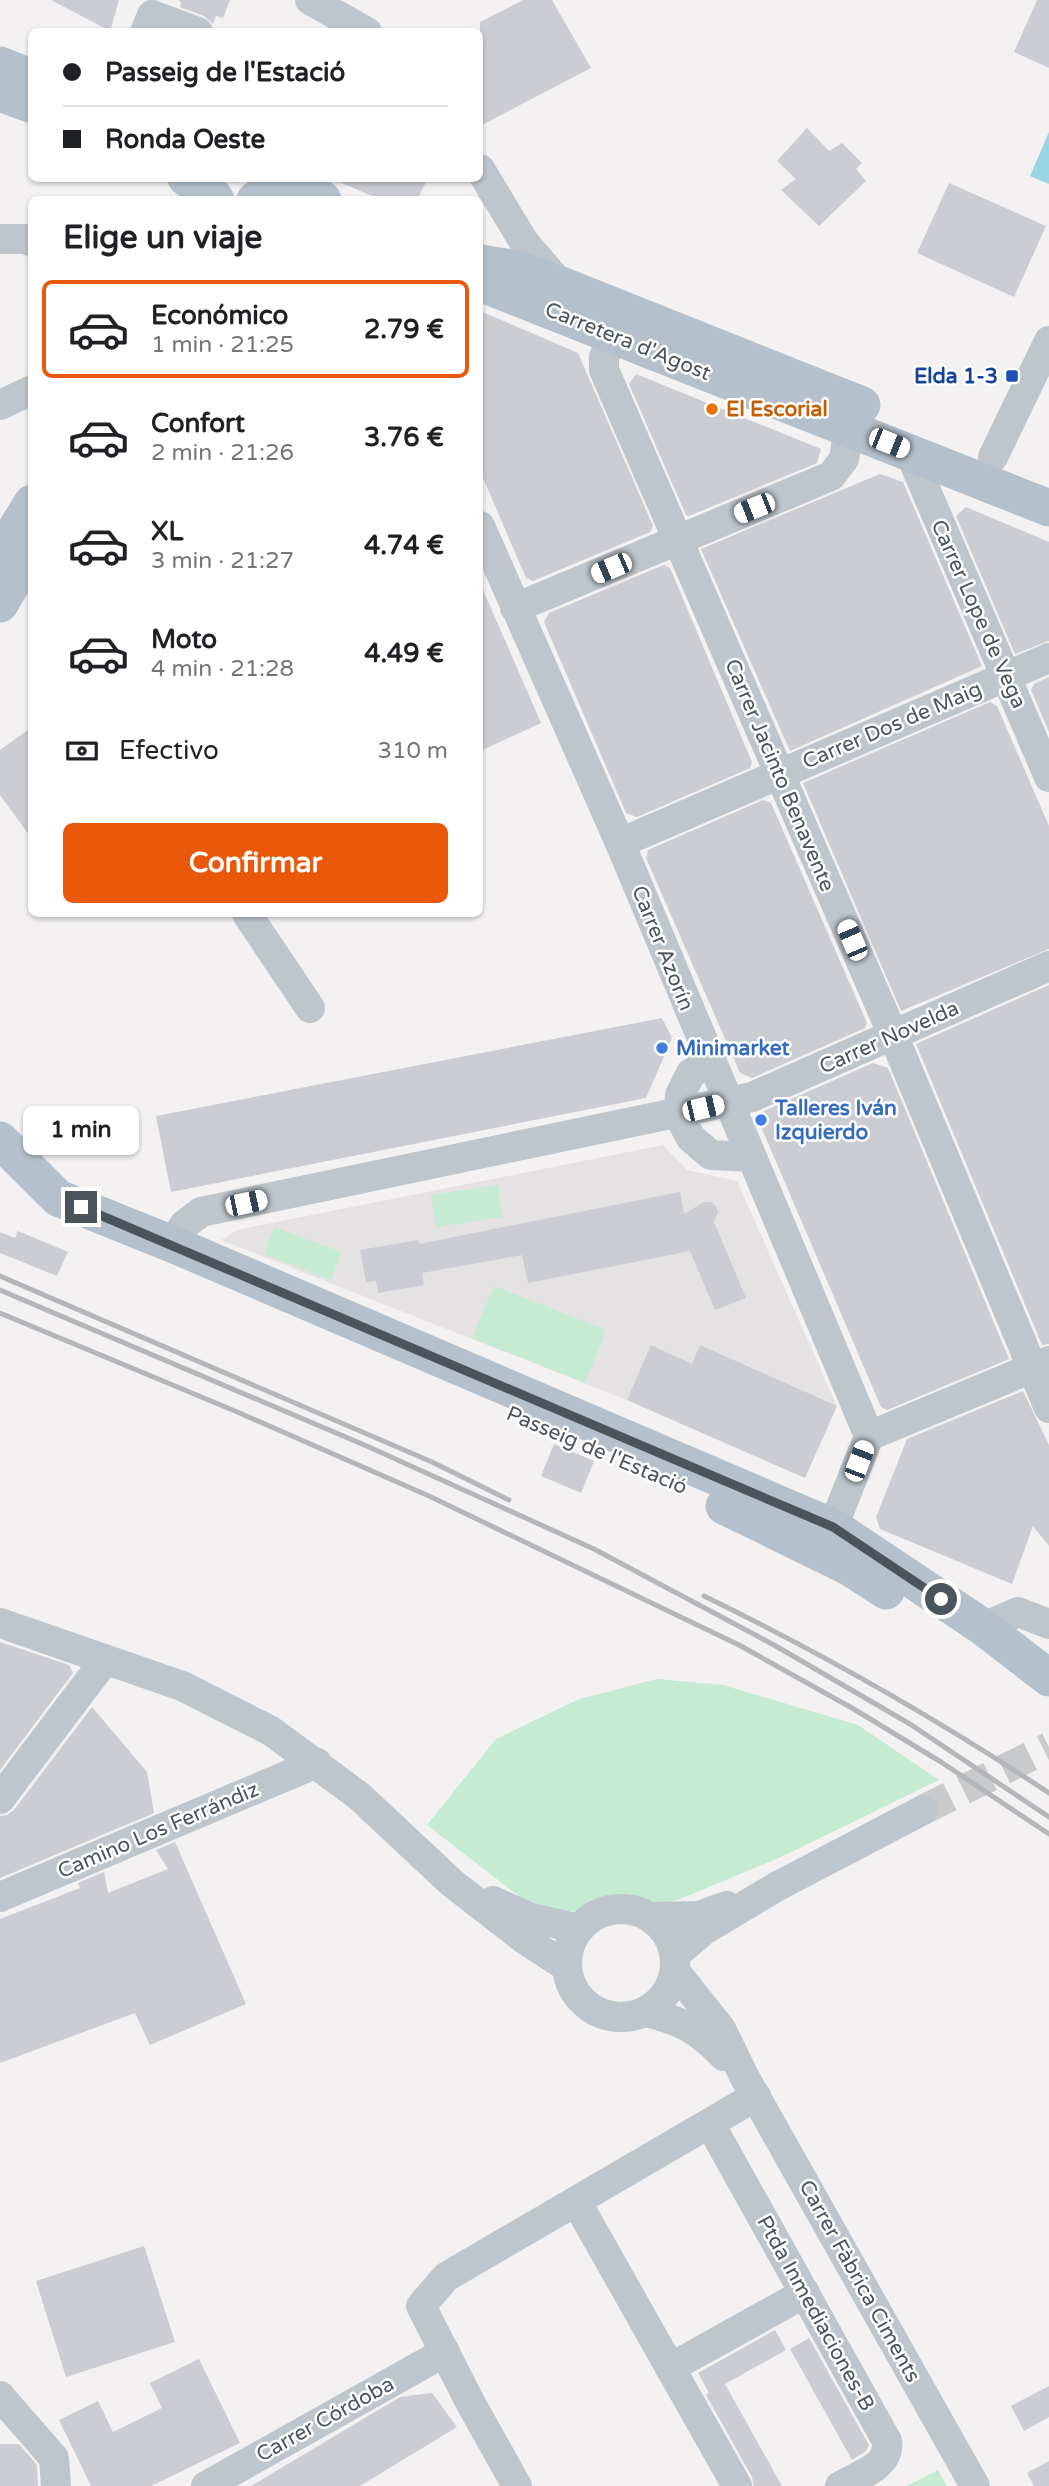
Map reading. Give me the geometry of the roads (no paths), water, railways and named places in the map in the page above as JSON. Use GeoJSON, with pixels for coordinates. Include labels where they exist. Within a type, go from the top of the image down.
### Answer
{"type":"FeatureCollection","features":[{"type":"Feature","properties":{"kind":"main road"},"geometry":{"type":"LineString","coordinates":[[0,65],[28,76]]}},
{"type":"Feature","properties":{"kind":"main road"},"geometry":{"type":"LineString","coordinates":[[0,93],[28,104]]}},
{"type":"Feature","properties":{"kind":"main road"},"geometry":{"type":"LineString","coordinates":[[192,182],[213,196]]}},
{"type":"Feature","properties":{"kind":"main road"},"geometry":{"type":"LineString","coordinates":[[245,182],[259,187],[263,194],[292,186],[313,191],[319,196]]}},
{"type":"Feature","properties":{"kind":"main road","name":"Carretera d'Agost"},"geometry":{"type":"LineString","coordinates":[[483,263],[517,269],[561,285],[988,469],[1049,508]]}},
{"type":"Feature","properties":{"kind":"main road","name":"Carretera d'Agost"},"geometry":{"type":"LineString","coordinates":[[483,284],[909,451],[1049,480]]}},
{"type":"Feature","properties":{"kind":"main road"},"geometry":{"type":"LineString","coordinates":[[0,604],[28,515]]}},
{"type":"Feature","properties":{"kind":"main road","name":"Passeig de l'Estació"},"geometry":{"type":"LineString","coordinates":[[0,1140],[58,1198],[172,1244],[833,1527],[983,1627],[1049,1678]]}},
{"type":"Feature","properties":{"kind":"main road","name":"Passeig de l'Estació"},"geometry":{"type":"LineString","coordinates":[[0,1172],[35,1210],[116,1247],[719,1503],[849,1567],[971,1644],[1049,1708]]}},
{"type":"Feature","properties":{"kind":"street"},"geometry":{"type":"LineString","coordinates":[[310,0],[360,28]]}},
{"type":"Feature","properties":{"kind":"street"},"geometry":{"type":"LineString","coordinates":[[147,28],[152,15],[187,28]]}},
{"type":"Feature","properties":{"kind":"street"},"geometry":{"type":"LineString","coordinates":[[483,174],[524,242],[561,285]]}},
{"type":"Feature","properties":{"kind":"street"},"geometry":{"type":"LineString","coordinates":[[0,239],[28,240]]}},
{"type":"Feature","properties":{"kind":"street","name":"Carrer Jacinto Benavente"},"geometry":{"type":"LineString","coordinates":[[612,336],[604,357],[604,370],[893,1035],[1041,1365],[1049,1408]]}},
{"type":"Feature","properties":{"kind":"street"},"geometry":{"type":"LineString","coordinates":[[988,469],[1049,341]]}},
{"type":"Feature","properties":{"kind":"street"},"geometry":{"type":"LineString","coordinates":[[0,405],[28,392]]}},
{"type":"Feature","properties":{"kind":"street"},"geometry":{"type":"LineString","coordinates":[[515,608],[831,476],[844,459],[849,427]]}},
{"type":"Feature","properties":{"kind":"street","name":"Carrer Lope de Vega"},"geometry":{"type":"LineString","coordinates":[[909,451],[1049,778]]}},
{"type":"Feature","properties":{"kind":"street","name":"Carrer Azorín"},"geometry":{"type":"LineString","coordinates":[[483,533],[620,843],[869,1436]]}},
{"type":"Feature","properties":{"kind":"street","name":"Carrer Dos de Maig"},"geometry":{"type":"LineString","coordinates":[[620,843],[1049,658]]}},
{"type":"Feature","properties":{"kind":"street"},"geometry":{"type":"LineString","coordinates":[[249,917],[310,1008]]}},
{"type":"Feature","properties":{"kind":"street","name":"Carrer Novelda"},"geometry":{"type":"LineString","coordinates":[[172,1244],[184,1225],[201,1212],[752,1097],[1049,966]]}},
{"type":"Feature","properties":{"kind":"street"},"geometry":{"type":"LineString","coordinates":[[710,1062],[691,1073],[680,1095],[678,1114],[691,1138],[711,1155],[751,1157]]}},
{"type":"Feature","properties":{"kind":"street"},"geometry":{"type":"LineString","coordinates":[[833,1527],[869,1436],[1041,1365]]}},
{"type":"Feature","properties":{"kind":"street"},"geometry":{"type":"LineString","coordinates":[[983,1627],[1018,1612],[1049,1624]]}},
{"type":"Feature","properties":{"kind":"street"},"geometry":{"type":"LineString","coordinates":[[0,1623],[181,1686],[271,1731],[359,1796],[452,1883],[567,1967]]}},
{"type":"Feature","properties":{"kind":"street"},"geometry":{"type":"LineString","coordinates":[[0,1799],[105,1660]]}},
{"type":"Feature","properties":{"kind":"street","name":"Camino Los Ferrándiz"},"geometry":{"type":"LineString","coordinates":[[0,1897],[317,1763]]}},
{"type":"Feature","properties":{"kind":"street"},"geometry":{"type":"LineString","coordinates":[[675,1963],[704,1930],[776,1887],[923,1810]]}},
{"type":"Feature","properties":{"kind":"street"},"geometry":{"type":"LineString","coordinates":[[452,1883],[528,1917],[579,1929]]}},
{"type":"Feature","properties":{"kind":"street"},"geometry":{"type":"LineString","coordinates":[[649,1917],[699,1916],[776,1887]]}},
{"type":"Feature","properties":{"kind":"street"},"geometry":{"type":"LineString","coordinates":[[620,1909],[649,1917],[666,1933],[675,1963],[674,1978],[664,1997],[646,2012],[620,2018],[594,2010],[575,1992],[567,1967],[570,1947],[579,1929],[598,1915],[620,1909]]}},
{"type":"Feature","properties":{"kind":"street","name":"Carrer Fàbrica Ciments"},"geometry":{"type":"LineString","coordinates":[[675,1963],[721,2029],[750,2086],[975,2486]]}},
{"type":"Feature","properties":{"kind":"street","name":"Carrer Fàbrica Ciments"},"geometry":{"type":"LineString","coordinates":[[646,2012],[702,2033],[750,2086]]}},
{"type":"Feature","properties":{"kind":"street"},"geometry":{"type":"LineString","coordinates":[[517,2486],[421,2306],[446,2277],[710,2124],[750,2086]]}},
{"type":"Feature","properties":{"kind":"street","name":"Ptda Inmediaciones-B"},"geometry":{"type":"LineString","coordinates":[[710,2124],[887,2441],[887,2452],[882,2462],[840,2486]]}},
{"type":"Feature","properties":{"kind":"street"},"geometry":{"type":"LineString","coordinates":[[576,2201],[737,2486]]}},
{"type":"Feature","properties":{"kind":"street"},"geometry":{"type":"LineString","coordinates":[[670,2368],[805,2293]]}},
{"type":"Feature","properties":{"kind":"street","name":"Carrer Córdoba"},"geometry":{"type":"LineString","coordinates":[[206,2486],[445,2352]]}},
{"type":"Feature","properties":{"kind":"street"},"geometry":{"type":"LineString","coordinates":[[0,2396],[54,2458],[56,2486]]}},
{"type":"Feature","properties":{"kind":"water"},"geometry":{"type":"Polygon","coordinates":[[[1049,132],[1049,184],[1030,176],[1049,132]]]}},
{"type":"Feature","properties":{"kind":"tunnel"},"geometry":{"type":"LineString","coordinates":[[923,1810],[1049,1747]]}},
{"type":"Feature","properties":{"kind":"railway"},"geometry":{"type":"LineString","coordinates":[[0,1276],[432,1462],[509,1500]]}},
{"type":"Feature","properties":{"kind":"railway"},"geometry":{"type":"LineString","coordinates":[[0,1290],[369,1447],[594,1549],[774,1645],[910,1724],[1049,1817]]}},
{"type":"Feature","properties":{"kind":"railway"},"geometry":{"type":"LineString","coordinates":[[0,1313],[429,1496],[739,1645],[852,1708],[941,1762],[1049,1834]]}},
{"type":"Feature","properties":{"kind":"railway"},"geometry":{"type":"LineString","coordinates":[[704,1596],[880,1689],[1049,1793]]}},
{"type":"Feature","properties":{"kind":"place","name":"Elda 1-3"},"geometry":{"type":"Point","coordinates":[1012,376]}},
{"type":"Feature","properties":{"kind":"place","name":"El Escorial"},"geometry":{"type":"Point","coordinates":[712,409]}},
{"type":"Feature","properties":{"kind":"place","name":"Minimarket"},"geometry":{"type":"Point","coordinates":[662,1048]}},
{"type":"Feature","properties":{"kind":"place","name":"Talleres Iván Izquierdo"},"geometry":{"type":"Point","coordinates":[761,1120]}}]}
